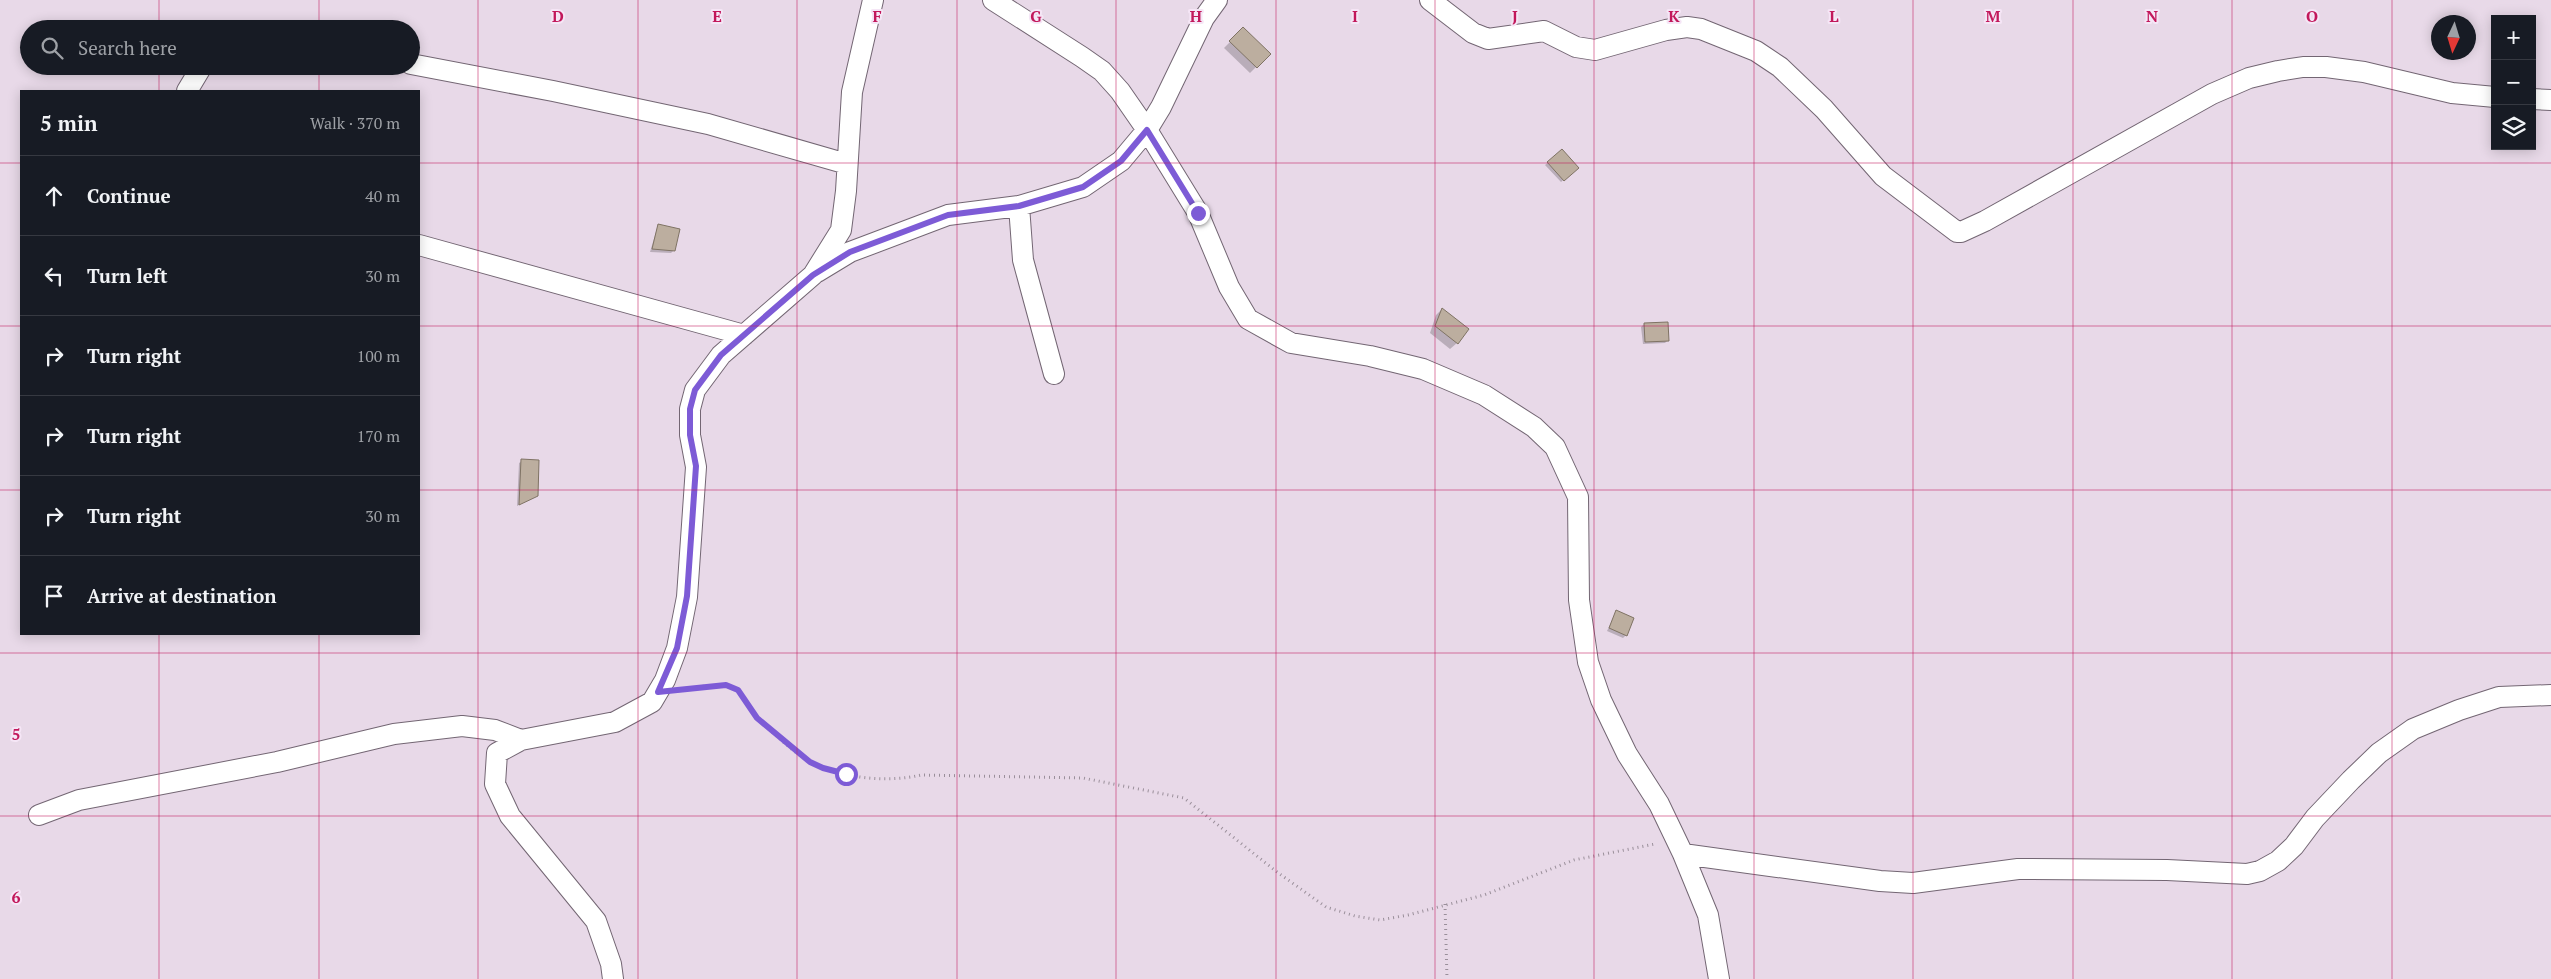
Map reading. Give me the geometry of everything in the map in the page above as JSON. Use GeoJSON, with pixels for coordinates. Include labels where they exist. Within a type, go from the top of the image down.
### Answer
{"type":"FeatureCollection","features":[{"type":"Feature","properties":{"kind":"street"},"geometry":{"type":"LineString","coordinates":[[813,275],[841,230],[852,92],[873,0]]}},
{"type":"Feature","properties":{"kind":"street"},"geometry":{"type":"LineString","coordinates":[[992,0],[1102,71],[1120,91],[1147,130],[1198,213],[1230,287],[1248,319],[1291,343],[1370,356],[1423,370],[1484,394],[1534,427],[1555,447],[1578,497],[1579,600],[1588,662],[1601,700],[1626,754],[1659,804],[1680,847],[1708,915],[1719,979]]}},
{"type":"Feature","properties":{"kind":"street"},"geometry":{"type":"LineString","coordinates":[[613,979],[611,964],[596,921],[510,816],[495,784],[497,753],[521,740],[615,722],[652,702],[658,692],[677,648],[687,596],[696,466],[690,435],[690,409],[695,390],[721,355],[813,275],[850,252],[948,215],[1019,206],[1083,187],[1121,161],[1147,130],[1161,107],[1204,18],[1217,0]]}},
{"type":"Feature","properties":{"kind":"street"},"geometry":{"type":"LineString","coordinates":[[1430,0],[1474,33],[1488,39],[1544,30],[1576,47],[1595,50],[1666,30],[1687,27],[1701,29],[1756,51],[1780,67],[1824,109],[1883,176],[1957,232],[1985,221],[2212,94],[2265,74],[2297,68],[2326,67],[2373,74],[2452,93],[2491,97]]}},
{"type":"Feature","properties":{"kind":"street"},"geometry":{"type":"LineString","coordinates":[[420,66],[553,91],[708,124],[847,164]]}},
{"type":"Feature","properties":{"kind":"street"},"geometry":{"type":"LineString","coordinates":[[188,90],[197,75]]}},
{"type":"Feature","properties":{"kind":"street"},"geometry":{"type":"LineString","coordinates":[[2536,99],[2551,100]]}},
{"type":"Feature","properties":{"kind":"street"},"geometry":{"type":"LineString","coordinates":[[1019,206],[1024,260],[1054,374]]}},
{"type":"Feature","properties":{"kind":"street"},"geometry":{"type":"LineString","coordinates":[[420,245],[744,335]]}},
{"type":"Feature","properties":{"kind":"street"},"geometry":{"type":"LineString","coordinates":[[1680,847],[1880,881],[1913,883],[2018,869],[2167,870],[2247,874],[2278,861],[2294,846],[2315,818],[2351,780],[2379,753],[2413,729],[2459,710],[2499,697],[2551,695]]}},
{"type":"Feature","properties":{"kind":"street"},"geometry":{"type":"LineString","coordinates":[[39,815],[79,800],[277,762],[394,734],[462,726],[495,730],[521,740]]}},
{"type":"Feature","properties":{"kind":"path"},"geometry":{"type":"LineString","coordinates":[[658,692],[726,685],[738,690],[757,718],[810,762],[823,768],[846,774],[903,779],[922,775],[1082,778],[1184,798],[1277,872],[1326,907],[1355,916],[1380,920],[1408,915],[1484,895],[1574,860],[1680,847]]}},
{"type":"Feature","properties":{"kind":"path"},"geometry":{"type":"LineString","coordinates":[[1445,904],[1447,979]]}},
{"type":"Feature","properties":{"kind":"building"},"geometry":{"type":"Polygon","coordinates":[[[1243,27],[1271,54],[1257,68],[1229,41],[1243,27]]]}},
{"type":"Feature","properties":{"kind":"building"},"geometry":{"type":"Polygon","coordinates":[[[1562,149],[1579,168],[1564,181],[1547,162],[1562,149]]]}},
{"type":"Feature","properties":{"kind":"building"},"geometry":{"type":"Polygon","coordinates":[[[658,224],[680,229],[675,251],[652,249],[658,224]]]}},
{"type":"Feature","properties":{"kind":"building"},"geometry":{"type":"Polygon","coordinates":[[[1442,308],[1469,329],[1458,344],[1435,326],[1442,308]]]}},
{"type":"Feature","properties":{"kind":"building"},"geometry":{"type":"Polygon","coordinates":[[[1668,322],[1669,341],[1645,342],[1644,323],[1668,322]]]}},
{"type":"Feature","properties":{"kind":"building"},"geometry":{"type":"Polygon","coordinates":[[[521,459],[539,460],[538,496],[519,505],[521,459]]]}},
{"type":"Feature","properties":{"kind":"building"},"geometry":{"type":"Polygon","coordinates":[[[1616,610],[1634,618],[1627,636],[1609,628],[1616,610]]]}},
{"type":"Feature","properties":{"kind":"route"},"geometry":{"type":"LineString","coordinates":[[846,774],[823,768],[810,762],[757,718],[738,690],[726,685],[658,692],[665,680],[677,648],[687,596],[696,466],[690,435],[690,409],[695,390],[721,355],[813,275],[850,252],[948,215],[1019,206],[1048,199],[1083,187],[1121,161],[1147,130],[1198,213]]}}]}
